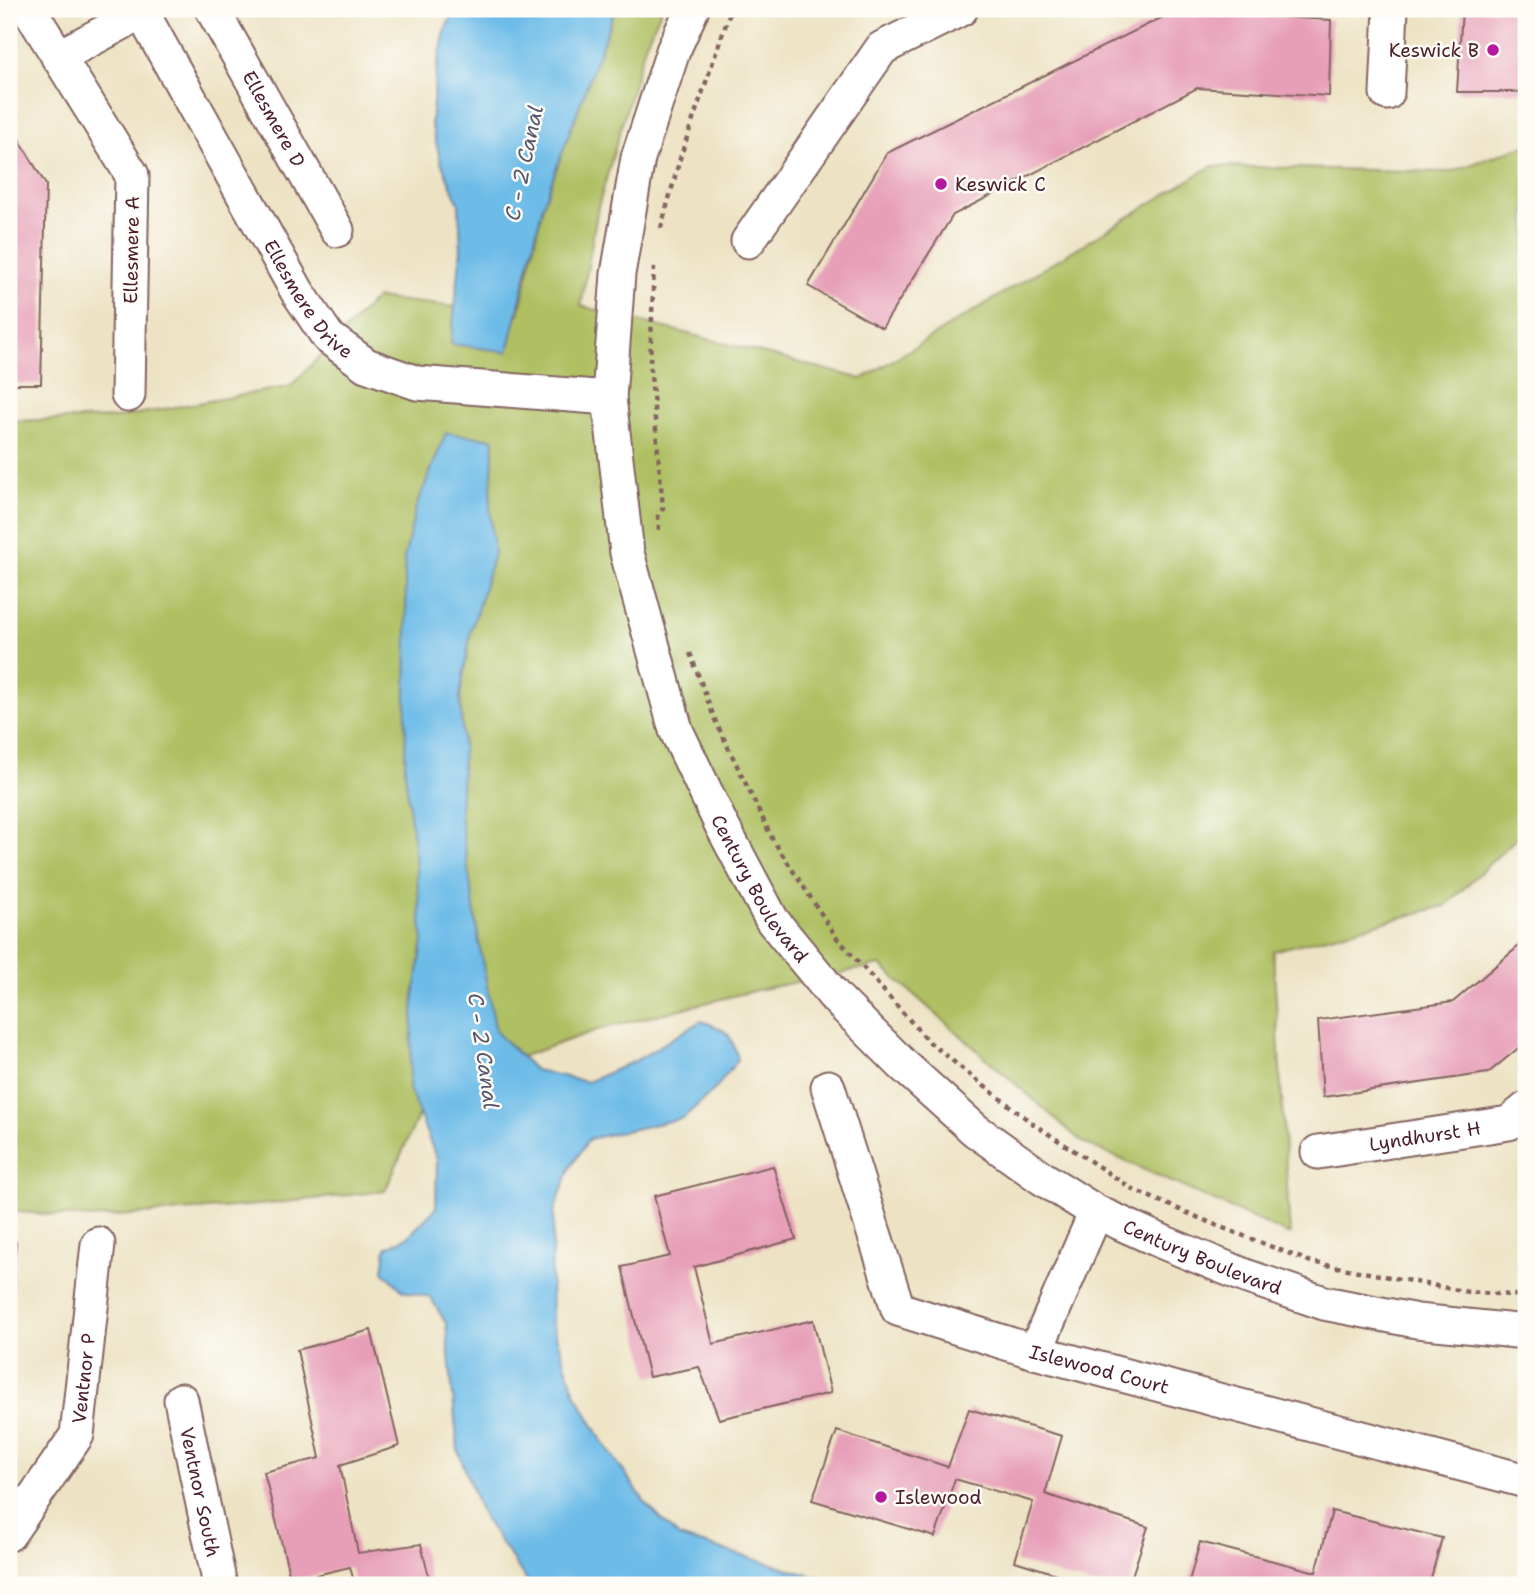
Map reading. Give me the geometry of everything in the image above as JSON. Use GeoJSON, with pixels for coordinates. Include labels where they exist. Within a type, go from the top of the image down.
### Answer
{"type":"FeatureCollection","features":[{"type":"Feature","properties":{"kind":"street","name":"Ellesmere A"},"geometry":{"type":"LineString","coordinates":[[29,9],[132,175],[128,395]]}},
{"type":"Feature","properties":{"kind":"street","name":"Ellesmere D"},"geometry":{"type":"LineString","coordinates":[[212,9],[337,230]]}},
{"type":"Feature","properties":{"kind":"street","name":"Century Boulevard"},"geometry":{"type":"LineString","coordinates":[[692,9],[673,51],[638,158],[618,274],[608,398],[627,553],[677,730],[721,824],[772,920],[836,998],[903,1065],[975,1130],[1042,1178],[1096,1212],[1248,1277],[1324,1303],[1418,1321],[1526,1332]]}},
{"type":"Feature","properties":{"kind":"street"},"geometry":{"type":"LineString","coordinates":[[748,241],[882,48],[961,9]]}},
{"type":"Feature","properties":{"kind":"street"},"geometry":{"type":"LineString","coordinates":[[1387,93],[1391,9]]}},
{"type":"Feature","properties":{"kind":"street"},"geometry":{"type":"LineString","coordinates":[[58,57],[143,10]]}},
{"type":"Feature","properties":{"kind":"street","name":"Ellesmere Drive"},"geometry":{"type":"LineString","coordinates":[[143,10],[298,291],[328,337],[366,365],[417,383],[608,398]]}},
{"type":"Feature","properties":{"kind":"street","name":"Islewood Court"},"geometry":{"type":"LineString","coordinates":[[828,1087],[898,1309],[1035,1352],[1526,1481]]}},
{"type":"Feature","properties":{"kind":"street","name":"Lyndhurst H"},"geometry":{"type":"LineString","coordinates":[[1318,1152],[1510,1123],[1526,1109]]}},
{"type":"Feature","properties":{"kind":"street"},"geometry":{"type":"LineString","coordinates":[[1035,1352],[1096,1212]]}},
{"type":"Feature","properties":{"kind":"street","name":"Ventnor P"},"geometry":{"type":"LineString","coordinates":[[9,1534],[78,1435],[98,1244]]}},
{"type":"Feature","properties":{"kind":"street","name":"Ventnor South"},"geometry":{"type":"LineString","coordinates":[[181,1400],[220,1585]]}},
{"type":"Feature","properties":{"kind":"path"},"geometry":{"type":"LineString","coordinates":[[658,236],[681,155],[731,9]]}},
{"type":"Feature","properties":{"kind":"path"},"geometry":{"type":"LineString","coordinates":[[654,262],[650,363],[663,508],[658,516],[659,540]]}},
{"type":"Feature","properties":{"kind":"path"},"geometry":{"type":"LineString","coordinates":[[690,652],[715,720],[773,840],[837,938],[928,1041],[1032,1123],[1135,1189],[1218,1226],[1311,1262],[1468,1292],[1526,1296]]}},
{"type":"Feature","properties":{"kind":"green space"},"geometry":{"type":"Polygon","coordinates":[[[615,9],[662,9],[646,42],[598,207],[581,306],[862,379],[1212,166],[1450,172],[1526,145],[1526,829],[1445,906],[1273,951],[1290,1235],[1082,1142],[880,965],[757,990],[597,1030],[430,1089],[385,1191],[258,1205],[91,1218],[9,1211],[9,421],[115,418],[291,386],[376,298],[519,314],[543,205],[615,9]]]}},
{"type":"Feature","properties":{"kind":"water","name":"C - 2 Canal"},"geometry":{"type":"Polygon","coordinates":[[[454,9],[615,9],[543,205],[508,352],[451,344],[461,250],[459,204],[441,162],[431,123],[436,72],[445,31],[454,9]]]}},
{"type":"Feature","properties":{"kind":"water","name":"C - 2 Canal"},"geometry":{"type":"Polygon","coordinates":[[[446,433],[494,439],[490,508],[494,554],[471,631],[460,696],[463,748],[460,814],[480,949],[496,1032],[535,1070],[587,1082],[635,1061],[701,1021],[727,1033],[738,1059],[716,1088],[683,1118],[589,1139],[570,1168],[554,1211],[552,1323],[575,1393],[603,1442],[647,1505],[679,1537],[843,1585],[530,1585],[481,1514],[458,1450],[446,1323],[430,1297],[403,1291],[383,1271],[386,1248],[409,1236],[436,1208],[437,1160],[409,1088],[414,996],[423,942],[405,771],[407,626],[404,559],[416,507],[446,433]]]}},
{"type":"Feature","properties":{"kind":"building","name":"Keswick B"},"geometry":{"type":"Polygon","coordinates":[[[1462,9],[1526,9],[1526,92],[1457,92],[1462,9]]]}},
{"type":"Feature","properties":{"kind":"building","name":"Keswick C"},"geometry":{"type":"Polygon","coordinates":[[[1175,11],[1331,20],[1329,96],[1197,88],[953,215],[882,328],[808,286],[887,153],[1175,11]]]}},
{"type":"Feature","properties":{"kind":"building"},"geometry":{"type":"Polygon","coordinates":[[[9,122],[46,185],[41,384],[9,384],[9,122]]]}},
{"type":"Feature","properties":{"kind":"building"},"geometry":{"type":"Polygon","coordinates":[[[1526,940],[1526,1042],[1488,1073],[1323,1097],[1318,1020],[1453,1002],[1526,940]]]}},
{"type":"Feature","properties":{"kind":"building"},"geometry":{"type":"Polygon","coordinates":[[[773,1166],[796,1239],[694,1267],[713,1344],[813,1320],[831,1393],[719,1419],[699,1367],[649,1377],[622,1267],[670,1256],[654,1196],[773,1166]]]}},
{"type":"Feature","properties":{"kind":"building"},"geometry":{"type":"Polygon","coordinates":[[[9,1241],[16,1242],[11,1299],[9,1299],[9,1241]]]}},
{"type":"Feature","properties":{"kind":"building"},"geometry":{"type":"Polygon","coordinates":[[[371,1330],[399,1446],[340,1465],[358,1553],[421,1544],[431,1585],[355,1585],[350,1567],[291,1581],[264,1472],[320,1458],[297,1350],[371,1330]]]}},
{"type":"Feature","properties":{"kind":"building","name":"Islewood"},"geometry":{"type":"Polygon","coordinates":[[[969,1409],[1062,1436],[1045,1494],[1148,1527],[1129,1585],[1091,1585],[1015,1561],[1033,1502],[955,1479],[935,1537],[812,1500],[837,1431],[948,1467],[969,1409]]]}},
{"type":"Feature","properties":{"kind":"building"},"geometry":{"type":"Polygon","coordinates":[[[1332,1511],[1442,1538],[1429,1585],[1188,1585],[1200,1542],[1316,1572],[1332,1511]]]}},
{"type":"Feature","properties":{"kind":"place","name":"Keswick B"},"geometry":{"type":"Point","coordinates":[1493,50]}},
{"type":"Feature","properties":{"kind":"place","name":"Keswick C"},"geometry":{"type":"Point","coordinates":[941,184]}},
{"type":"Feature","properties":{"kind":"place","name":"Islewood"},"geometry":{"type":"Point","coordinates":[881,1497]}}]}
